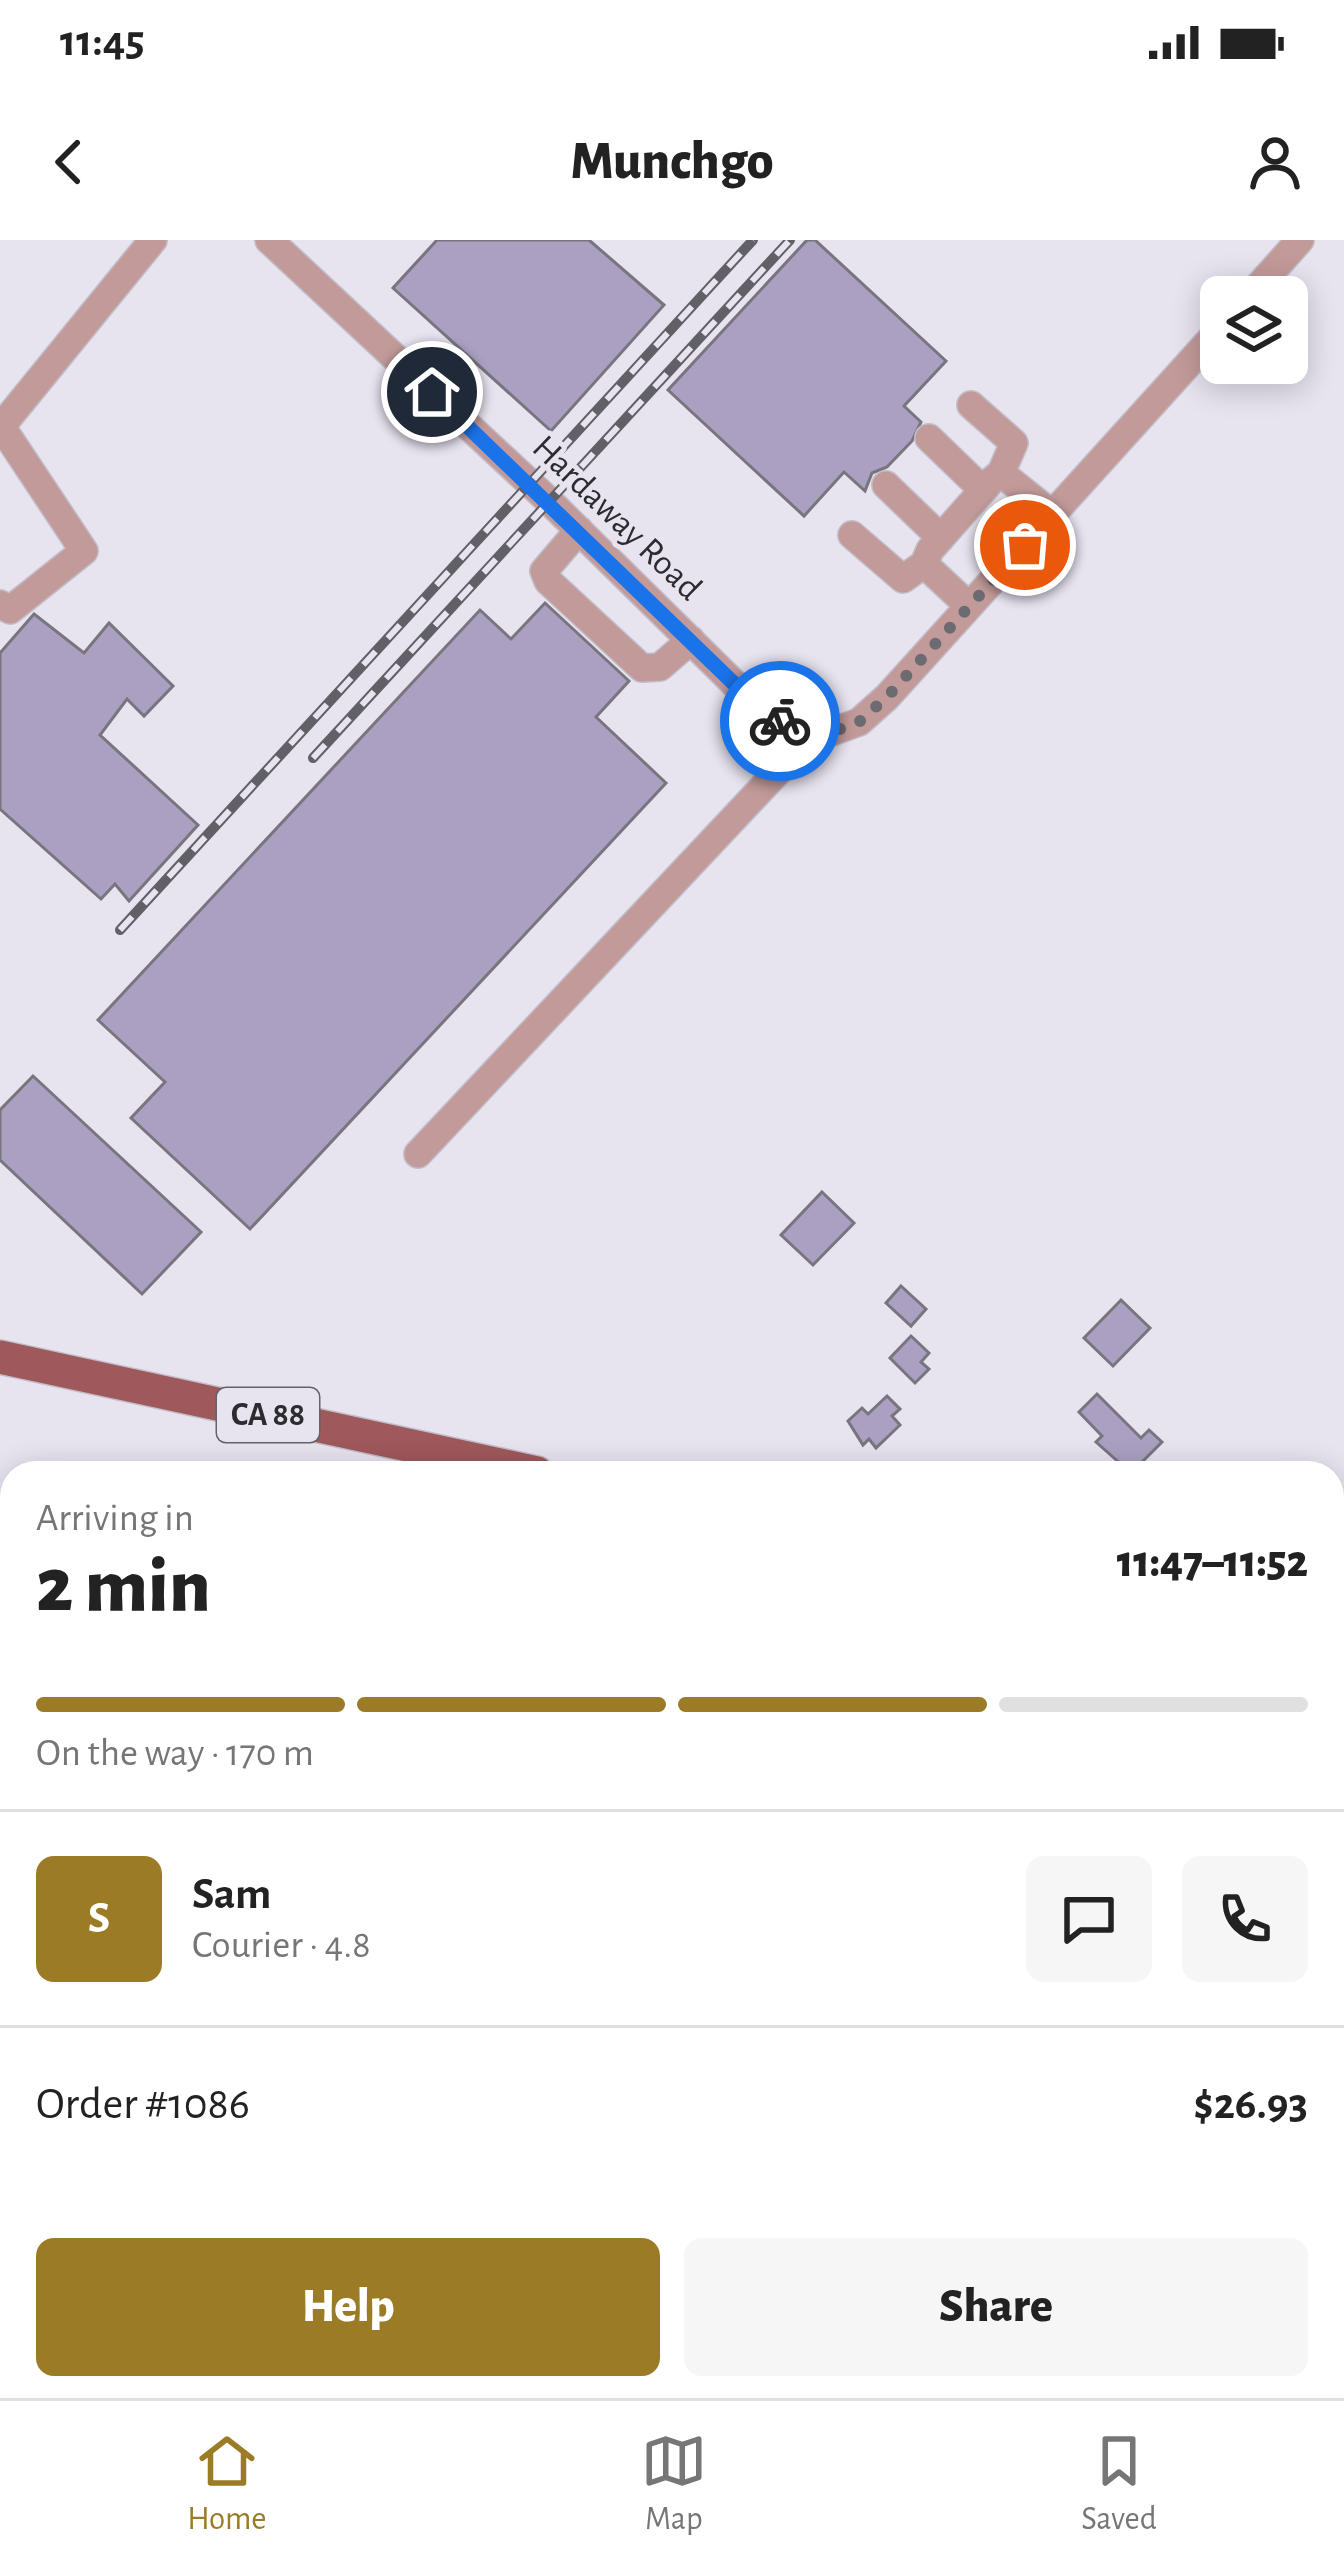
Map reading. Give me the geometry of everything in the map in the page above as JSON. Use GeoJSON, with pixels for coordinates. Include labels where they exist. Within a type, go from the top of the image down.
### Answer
{"type":"FeatureCollection","features":[{"type":"Feature","properties":{"kind":"main road","name":"CA 88"},"geometry":{"type":"LineString","coordinates":[[0,1357],[481,1461]]}},
{"type":"Feature","properties":{"kind":"street"},"geometry":{"type":"LineString","coordinates":[[0,604],[10,610],[84,551],[1,427],[153,240]]}},
{"type":"Feature","properties":{"kind":"street","name":"Hardaway Road"},"geometry":{"type":"LineString","coordinates":[[268,240],[578,530],[751,700],[784,724],[813,735]]}},
{"type":"Feature","properties":{"kind":"street"},"geometry":{"type":"LineString","coordinates":[[1268,276],[1300,240]]}},
{"type":"Feature","properties":{"kind":"street"},"geometry":{"type":"LineString","coordinates":[[418,1154],[813,735],[859,722],[1200,351]]}},
{"type":"Feature","properties":{"kind":"street"},"geometry":{"type":"LineString","coordinates":[[852,535],[903,579],[925,565],[941,538],[992,482],[1014,443],[971,405]]}},
{"type":"Feature","properties":{"kind":"street"},"geometry":{"type":"LineString","coordinates":[[929,438],[992,482],[1052,514]]}},
{"type":"Feature","properties":{"kind":"street"},"geometry":{"type":"LineString","coordinates":[[886,485],[941,538]]}},
{"type":"Feature","properties":{"kind":"street"},"geometry":{"type":"LineString","coordinates":[[578,530],[544,571],[548,580],[643,668],[660,667],[691,640]]}},
{"type":"Feature","properties":{"kind":"street"},"geometry":{"type":"LineString","coordinates":[[925,565],[969,606]]}},
{"type":"Feature","properties":{"kind":"building"},"geometry":{"type":"Polygon","coordinates":[[[437,240],[589,240],[664,305],[551,431],[393,288],[437,240]]]}},
{"type":"Feature","properties":{"kind":"building"},"geometry":{"type":"Polygon","coordinates":[[[807,240],[815,240],[946,361],[904,406],[921,422],[912,441],[887,467],[872,473],[865,491],[844,472],[804,516],[668,390],[807,240]]]}},
{"type":"Feature","properties":{"kind":"building"},"geometry":{"type":"Polygon","coordinates":[[[545,603],[629,681],[596,717],[666,783],[250,1229],[131,1118],[165,1082],[98,1020],[480,610],[511,639],[545,603]]]}},
{"type":"Feature","properties":{"kind":"building"},"geometry":{"type":"Polygon","coordinates":[[[34,614],[84,653],[109,623],[173,686],[144,716],[127,699],[100,735],[198,825],[129,901],[115,884],[101,899],[0,809],[0,653],[34,614]]]}},
{"type":"Feature","properties":{"kind":"building"},"geometry":{"type":"Polygon","coordinates":[[[33,1076],[201,1232],[142,1294],[0,1160],[0,1110],[33,1076]]]}},
{"type":"Feature","properties":{"kind":"building"},"geometry":{"type":"Polygon","coordinates":[[[822,1192],[854,1223],[813,1265],[781,1235],[822,1192]]]}},
{"type":"Feature","properties":{"kind":"building"},"geometry":{"type":"Polygon","coordinates":[[[901,1286],[926,1309],[911,1326],[886,1303],[901,1286]]]}},
{"type":"Feature","properties":{"kind":"building"},"geometry":{"type":"Polygon","coordinates":[[[1121,1300],[1150,1328],[1113,1366],[1084,1338],[1121,1300]]]}},
{"type":"Feature","properties":{"kind":"building"},"geometry":{"type":"Polygon","coordinates":[[[911,1336],[929,1353],[921,1362],[929,1369],[915,1383],[890,1358],[911,1336]]]}},
{"type":"Feature","properties":{"kind":"building"},"geometry":{"type":"Polygon","coordinates":[[[1097,1394],[1141,1438],[1149,1430],[1162,1442],[1143,1461],[1117,1461],[1096,1442],[1102,1436],[1079,1412],[1097,1394]]]}},
{"type":"Feature","properties":{"kind":"building"},"geometry":{"type":"Polygon","coordinates":[[[887,1396],[900,1409],[892,1416],[900,1425],[876,1448],[869,1439],[863,1445],[848,1421],[862,1408],[868,1414],[887,1396]]]}},
{"type":"Feature","properties":{"kind":"railway"},"geometry":{"type":"LineString","coordinates":[[120,930],[753,240]]}},
{"type":"Feature","properties":{"kind":"railway"},"geometry":{"type":"LineString","coordinates":[[313,758],[790,240]]}},
{"type":"Feature","properties":{"kind":"way so far"},"geometry":{"type":"LineString","coordinates":[[780,721],[818,737],[859,722],[1025,545]]}},
{"type":"Feature","properties":{"kind":"route"},"geometry":{"type":"LineString","coordinates":[[432,392],[751,700],[780,721]]}}]}
